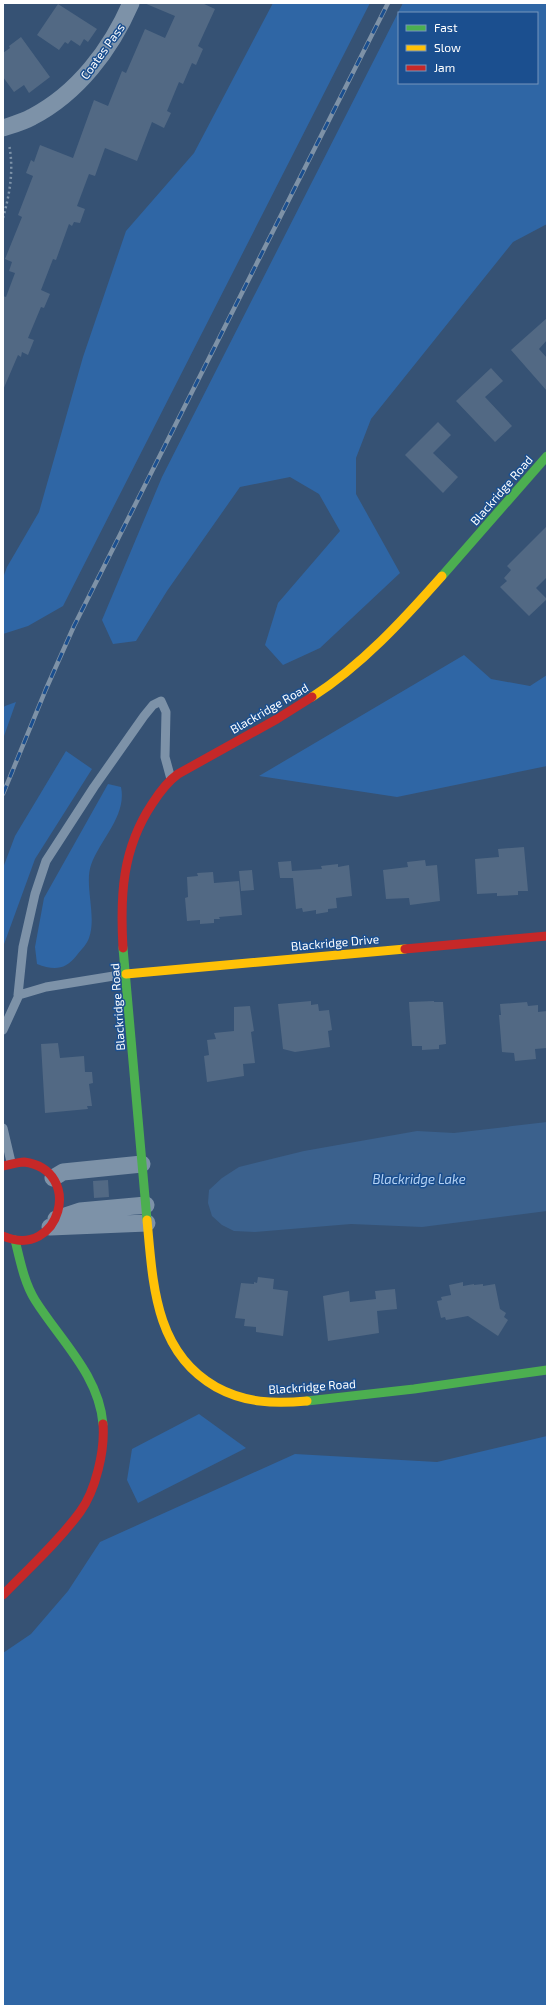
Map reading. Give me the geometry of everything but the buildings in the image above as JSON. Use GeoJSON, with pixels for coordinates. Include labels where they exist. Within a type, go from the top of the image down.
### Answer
{"type":"FeatureCollection","features":[{"type":"Feature","properties":{"kind":"street","name":"Coates Pass"},"geometry":{"type":"LineString","coordinates":[[3,128],[32,117],[53,104],[82,80],[122,25],[132,3]]}},
{"type":"Feature","properties":{"kind":"street","name":"Blackridge Road"},"geometry":{"type":"LineString","coordinates":[[547,456],[420,602],[359,662],[335,681],[279,718],[201,760],[171,779],[144,817],[134,837],[127,861],[124,884],[123,913],[126,974],[142,1164],[155,1291],[160,1317],[169,1338],[184,1361],[202,1378],[246,1400],[294,1402],[409,1391],[547,1370]]}},
{"type":"Feature","properties":{"kind":"street","name":"Blackridge Drive"},"geometry":{"type":"LineString","coordinates":[[126,974],[547,936]]}},
{"type":"Feature","properties":{"kind":"street"},"geometry":{"type":"LineString","coordinates":[[7,1164],[18,1161],[34,1164],[48,1172],[53,1178],[58,1187],[60,1198],[60,1208],[53,1223]]}},
{"type":"Feature","properties":{"kind":"street"},"geometry":{"type":"LineString","coordinates":[[53,1178],[63,1172],[142,1164]]}},
{"type":"Feature","properties":{"kind":"street"},"geometry":{"type":"LineString","coordinates":[[3,1236],[15,1240],[34,1238],[53,1223],[80,1211],[146,1205]]}},
{"type":"Feature","properties":{"kind":"street"},"geometry":{"type":"LineString","coordinates":[[53,1223],[147,1223]]}},
{"type":"Feature","properties":{"kind":"street"},"geometry":{"type":"LineString","coordinates":[[3,1595],[55,1541],[81,1511],[94,1486],[104,1438],[102,1412],[94,1387],[67,1344],[35,1300],[26,1282],[15,1240]]}},
{"type":"Feature","properties":{"kind":"lane"},"geometry":{"type":"LineString","coordinates":[[3,1030],[18,995],[23,948],[35,894],[46,861],[94,786],[144,716],[153,705],[161,701],[166,712],[166,757],[171,779]]}},
{"type":"Feature","properties":{"kind":"lane"},"geometry":{"type":"LineString","coordinates":[[18,995],[46,987],[126,974]]}},
{"type":"Feature","properties":{"kind":"lane"},"geometry":{"type":"LineString","coordinates":[[3,1128],[7,1164]]}},
{"type":"Feature","properties":{"kind":"path"},"geometry":{"type":"LineString","coordinates":[[3,218],[12,181],[13,164],[9,144]]}},
{"type":"Feature","properties":{"kind":"shaded area"},"geometry":{"type":"Polygon","coordinates":[[[273,3],[370,3],[63,606],[28,626],[3,634],[3,578],[7,567],[39,512],[83,357],[126,231],[194,153],[273,3]]]}},
{"type":"Feature","properties":{"kind":"shaded area"},"geometry":{"type":"Polygon","coordinates":[[[403,3],[547,3],[547,224],[513,242],[371,419],[356,458],[356,494],[400,573],[320,648],[283,665],[265,645],[278,603],[340,531],[319,494],[290,477],[240,487],[167,591],[136,641],[113,644],[102,620],[162,477],[398,13],[398,84],[538,84],[538,12],[398,12],[403,3]]]}},
{"type":"Feature","properties":{"kind":"shaded area"},"geometry":{"type":"Polygon","coordinates":[[[464,655],[491,679],[530,686],[547,675],[547,766],[397,797],[259,776],[464,655]]]}},
{"type":"Feature","properties":{"kind":"shaded area"},"geometry":{"type":"Polygon","coordinates":[[[16,702],[3,739],[3,708],[16,702]]]}},
{"type":"Feature","properties":{"kind":"shaded area"},"geometry":{"type":"Polygon","coordinates":[[[66,751],[92,769],[35,859],[3,947],[3,868],[15,836],[66,751]]]}},
{"type":"Feature","properties":{"kind":"shaded area"},"geometry":{"type":"Polygon","coordinates":[[[108,784],[121,787],[122,798],[117,818],[95,855],[89,873],[92,920],[89,938],[85,945],[68,964],[54,968],[37,964],[35,947],[44,898],[108,784]]]}},
{"type":"Feature","properties":{"kind":"shaded area"},"geometry":{"type":"Polygon","coordinates":[[[199,1414],[246,1448],[138,1503],[127,1480],[132,1449],[199,1414]]]}},
{"type":"Feature","properties":{"kind":"shaded area"},"geometry":{"type":"Polygon","coordinates":[[[547,1436],[547,2006],[3,2006],[3,1653],[31,1634],[68,1591],[100,1542],[295,1454],[437,1462],[547,1436]]]}},
{"type":"Feature","properties":{"kind":"water","name":"Blackridge Lake"},"geometry":{"type":"Polygon","coordinates":[[[547,1122],[547,1211],[422,1227],[351,1224],[255,1232],[234,1231],[222,1225],[212,1216],[208,1203],[209,1190],[222,1178],[239,1167],[304,1151],[417,1131],[454,1133],[547,1122]]]}},
{"type":"Feature","properties":{"kind":"railway"},"geometry":{"type":"LineString","coordinates":[[3,794],[46,689],[74,626],[388,3]]}},
{"type":"Feature","properties":{"kind":"traffic: fast"},"geometry":{"type":"LineString","coordinates":[[442,576],[547,456]]}},
{"type":"Feature","properties":{"kind":"traffic: fast"},"geometry":{"type":"LineString","coordinates":[[123,948],[147,1220]]}},
{"type":"Feature","properties":{"kind":"traffic: fast"},"geometry":{"type":"LineString","coordinates":[[15,1240],[23,1271],[31,1293],[86,1374],[100,1406],[103,1424]]}},
{"type":"Feature","properties":{"kind":"traffic: fast"},"geometry":{"type":"LineString","coordinates":[[307,1401],[414,1389],[547,1370]]}},
{"type":"Feature","properties":{"kind":"traffic: slow"},"geometry":{"type":"LineString","coordinates":[[312,697],[348,671],[365,656],[397,625],[442,576]]}},
{"type":"Feature","properties":{"kind":"traffic: slow"},"geometry":{"type":"LineString","coordinates":[[126,974],[405,949]]}},
{"type":"Feature","properties":{"kind":"traffic: slow"},"geometry":{"type":"LineString","coordinates":[[147,1220],[155,1291],[160,1314],[180,1355],[195,1372],[216,1387],[249,1399],[271,1402],[307,1401]]}},
{"type":"Feature","properties":{"kind":"traffic: jam"},"geometry":{"type":"LineString","coordinates":[[123,948],[123,891],[129,856],[134,838],[142,821],[160,792],[178,774],[277,719],[312,697]]}},
{"type":"Feature","properties":{"kind":"traffic: jam"},"geometry":{"type":"LineString","coordinates":[[405,949],[547,936]]}},
{"type":"Feature","properties":{"kind":"traffic: jam"},"geometry":{"type":"LineString","coordinates":[[3,1166],[24,1162],[43,1169],[54,1180],[59,1196],[58,1211],[51,1226],[39,1236],[23,1240],[3,1236]]}},
{"type":"Feature","properties":{"kind":"traffic: jam"},"geometry":{"type":"LineString","coordinates":[[3,1595],[62,1534],[86,1503],[95,1481],[101,1457],[103,1424]]}}]}
